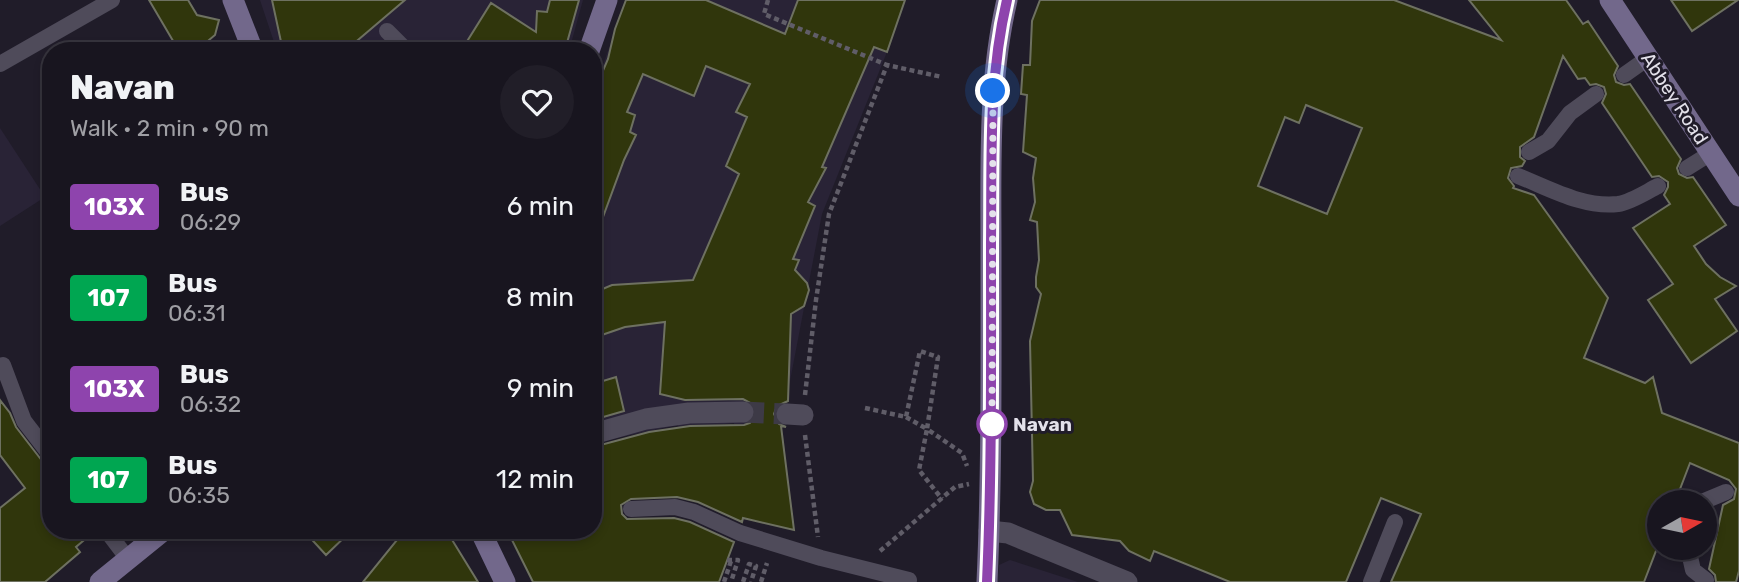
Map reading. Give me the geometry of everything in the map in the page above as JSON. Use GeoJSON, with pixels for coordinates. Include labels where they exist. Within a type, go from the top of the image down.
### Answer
{"type":"FeatureCollection","features":[{"type":"Feature","properties":{"kind":"street"},"geometry":{"type":"LineString","coordinates":[[233,0],[249,42]]}},
{"type":"Feature","properties":{"kind":"street"},"geometry":{"type":"LineString","coordinates":[[592,42],[607,0]]}},
{"type":"Feature","properties":{"kind":"street"},"geometry":{"type":"LineString","coordinates":[[987,582],[994,67],[1007,0]]}},
{"type":"Feature","properties":{"kind":"street","name":"Abbey Road"},"geometry":{"type":"LineString","coordinates":[[1610,0],[1739,196]]}},
{"type":"Feature","properties":{"kind":"street"},"geometry":{"type":"LineString","coordinates":[[602,431],[646,419],[689,412],[743,412]]}},
{"type":"Feature","properties":{"kind":"street"},"geometry":{"type":"LineString","coordinates":[[989,531],[1009,533],[1106,578],[1128,582]]}},
{"type":"Feature","properties":{"kind":"street"},"geometry":{"type":"LineString","coordinates":[[100,582],[153,539]]}},
{"type":"Feature","properties":{"kind":"street"},"geometry":{"type":"LineString","coordinates":[[484,539],[505,582]]}},
{"type":"Feature","properties":{"kind":"lane"},"geometry":{"type":"LineString","coordinates":[[0,64],[112,0]]}},
{"type":"Feature","properties":{"kind":"lane"},"geometry":{"type":"LineString","coordinates":[[387,31],[398,42]]}},
{"type":"Feature","properties":{"kind":"lane"},"geometry":{"type":"LineString","coordinates":[[1624,75],[1648,58]]}},
{"type":"Feature","properties":{"kind":"lane"},"geometry":{"type":"LineString","coordinates":[[1529,152],[1548,141],[1570,113],[1596,94]]}},
{"type":"Feature","properties":{"kind":"lane"},"geometry":{"type":"LineString","coordinates":[[1687,168],[1711,153]]}},
{"type":"Feature","properties":{"kind":"lane"},"geometry":{"type":"LineString","coordinates":[[1518,176],[1584,202],[1598,204],[1620,204],[1658,186]]}},
{"type":"Feature","properties":{"kind":"lane"},"geometry":{"type":"LineString","coordinates":[[3,365],[24,421],[42,444]]}},
{"type":"Feature","properties":{"kind":"lane"},"geometry":{"type":"LineString","coordinates":[[1717,496],[1726,492]]}},
{"type":"Feature","properties":{"kind":"lane"},"geometry":{"type":"LineString","coordinates":[[631,509],[674,506],[740,533],[821,558],[909,580]]}},
{"type":"Feature","properties":{"kind":"lane"},"geometry":{"type":"LineString","coordinates":[[1371,582],[1395,522]]}},
{"type":"Feature","properties":{"kind":"lane"},"geometry":{"type":"LineString","coordinates":[[113,539],[128,559]]}},
{"type":"Feature","properties":{"kind":"lane"},"geometry":{"type":"LineString","coordinates":[[1691,560],[1693,570],[1706,580]]}},
{"type":"Feature","properties":{"kind":"path"},"geometry":{"type":"LineString","coordinates":[[768,0],[764,14],[887,65],[942,77]]}},
{"type":"Feature","properties":{"kind":"path"},"geometry":{"type":"LineString","coordinates":[[821,558],[795,415],[829,214],[887,65]]}},
{"type":"Feature","properties":{"kind":"path"},"geometry":{"type":"LineString","coordinates":[[906,417],[920,351],[938,357],[919,470],[942,499]]}},
{"type":"Feature","properties":{"kind":"path"},"geometry":{"type":"LineString","coordinates":[[860,568],[955,487],[974,483],[962,453],[906,417],[865,408]]}},
{"type":"Feature","properties":{"kind":"path"},"geometry":{"type":"LineString","coordinates":[[731,582],[738,560]]}},
{"type":"Feature","properties":{"kind":"path"},"geometry":{"type":"LineString","coordinates":[[724,582],[729,561],[738,560],[765,569]]}},
{"type":"Feature","properties":{"kind":"path"},"geometry":{"type":"LineString","coordinates":[[743,582],[749,564]]}},
{"type":"Feature","properties":{"kind":"path"},"geometry":{"type":"LineString","coordinates":[[751,582],[756,566]]}},
{"type":"Feature","properties":{"kind":"shaded area"},"geometry":{"type":"Polygon","coordinates":[[[260,0],[583,0],[571,42],[274,42],[260,0]]]}},
{"type":"Feature","properties":{"kind":"shaded area"},"geometry":{"type":"Polygon","coordinates":[[[626,0],[905,0],[822,214],[781,428],[735,433],[734,423],[679,429],[678,425],[602,441],[602,68],[626,0]]]}},
{"type":"Feature","properties":{"kind":"shaded area"},"geometry":{"type":"Polygon","coordinates":[[[0,128],[42,192],[42,199],[0,226],[0,128]]]}},
{"type":"Feature","properties":{"kind":"shaded area"},"geometry":{"type":"Polygon","coordinates":[[[1010,560],[1078,582],[997,582],[999,565],[1010,560]]]}},
{"type":"Feature","properties":{"kind":"building"},"geometry":{"type":"Polygon","coordinates":[[[149,0],[188,0],[197,15],[219,20],[215,35],[207,42],[174,42],[149,0]]]}},
{"type":"Feature","properties":{"kind":"building"},"geometry":{"type":"Polygon","coordinates":[[[272,0],[405,0],[356,42],[281,42],[272,0]]]}},
{"type":"Feature","properties":{"kind":"building"},"geometry":{"type":"Polygon","coordinates":[[[550,0],[579,0],[567,42],[467,42],[491,3],[536,32],[537,11],[547,12],[550,0]]]}},
{"type":"Feature","properties":{"kind":"building"},"geometry":{"type":"Polygon","coordinates":[[[626,0],[706,0],[785,34],[798,0],[905,0],[887,52],[874,47],[822,167],[826,168],[808,202],[815,206],[793,259],[799,260],[795,270],[807,283],[809,290],[804,306],[791,314],[788,401],[777,406],[774,414],[779,424],[786,427],[781,426],[794,530],[743,518],[742,522],[698,502],[677,497],[631,499],[621,505],[622,514],[627,519],[674,518],[690,522],[734,542],[719,582],[533,582],[512,539],[602,539],[602,445],[649,432],[690,426],[744,425],[750,423],[756,412],[754,405],[743,399],[685,400],[660,394],[665,322],[625,327],[602,335],[602,289],[612,285],[693,280],[739,174],[726,166],[747,117],[736,112],[750,84],[706,66],[694,96],[643,74],[627,112],[635,115],[630,132],[636,135],[602,220],[602,73],[626,0]]]}},
{"type":"Feature","properties":{"kind":"building"},"geometry":{"type":"Polygon","coordinates":[[[1040,0],[1394,0],[1501,40],[1469,0],[1566,0],[1583,24],[1588,21],[1618,66],[1614,75],[1616,82],[1630,84],[1681,159],[1677,168],[1679,174],[1687,178],[1693,177],[1726,225],[1694,246],[1706,264],[1720,277],[1736,286],[1715,299],[1737,331],[1691,363],[1648,300],[1673,284],[1633,228],[1670,204],[1664,195],[1668,182],[1659,176],[1652,177],[1602,103],[1606,94],[1604,87],[1590,85],[1585,78],[1578,79],[1563,56],[1534,137],[1520,147],[1520,157],[1525,161],[1522,166],[1511,168],[1508,178],[1513,188],[1534,195],[1608,298],[1584,358],[1645,383],[1653,377],[1662,413],[1739,443],[1739,571],[1736,582],[1716,582],[1715,575],[1709,569],[1711,560],[1717,560],[1717,532],[1723,505],[1734,499],[1736,489],[1729,480],[1690,463],[1680,490],[1647,490],[1647,560],[1652,560],[1644,582],[1391,582],[1421,514],[1381,498],[1346,582],[1230,582],[1154,551],[1150,561],[1129,551],[1120,541],[1072,535],[1060,510],[1046,510],[1034,504],[1030,492],[1033,481],[1030,341],[1041,294],[1036,287],[1039,260],[1037,222],[1030,220],[1035,202],[1033,178],[1036,158],[1023,152],[1027,95],[1021,94],[1023,65],[1030,65],[1032,21],[1040,0]],[[1306,105],[1299,123],[1285,117],[1258,186],[1327,214],[1362,128],[1306,105]]]}},
{"type":"Feature","properties":{"kind":"building"},"geometry":{"type":"Polygon","coordinates":[[[1671,0],[1738,0],[1692,31],[1671,0]]]}},
{"type":"Feature","properties":{"kind":"building"},"geometry":{"type":"Polygon","coordinates":[[[616,377],[624,411],[602,417],[602,381],[616,377]]]}},
{"type":"Feature","properties":{"kind":"building"},"geometry":{"type":"Polygon","coordinates":[[[0,400],[16,427],[42,461],[42,539],[85,539],[76,547],[80,552],[45,582],[0,582],[0,508],[25,488],[0,455],[0,400]]]}},
{"type":"Feature","properties":{"kind":"building"},"geometry":{"type":"Polygon","coordinates":[[[311,539],[343,539],[326,555],[311,539]]]}},
{"type":"Feature","properties":{"kind":"building"},"geometry":{"type":"Polygon","coordinates":[[[398,539],[452,539],[478,582],[363,582],[398,539]]]}},
{"type":"Feature","properties":{"kind":"tunnel"},"geometry":{"type":"LineString","coordinates":[[743,412],[787,414]]}},
{"type":"Feature","properties":{"kind":"bus line","name":"103X"},"geometry":{"type":"LineString","coordinates":[[987,582],[991,452],[991,165],[994,67],[1007,0]]}},
{"type":"Feature","properties":{"kind":"place","name":"Navan"},"geometry":{"type":"Point","coordinates":[992,424]}},
{"type":"Feature","properties":{"kind":"route"},"geometry":{"type":"LineString","coordinates":[[992,424],[993,91]]}}]}
